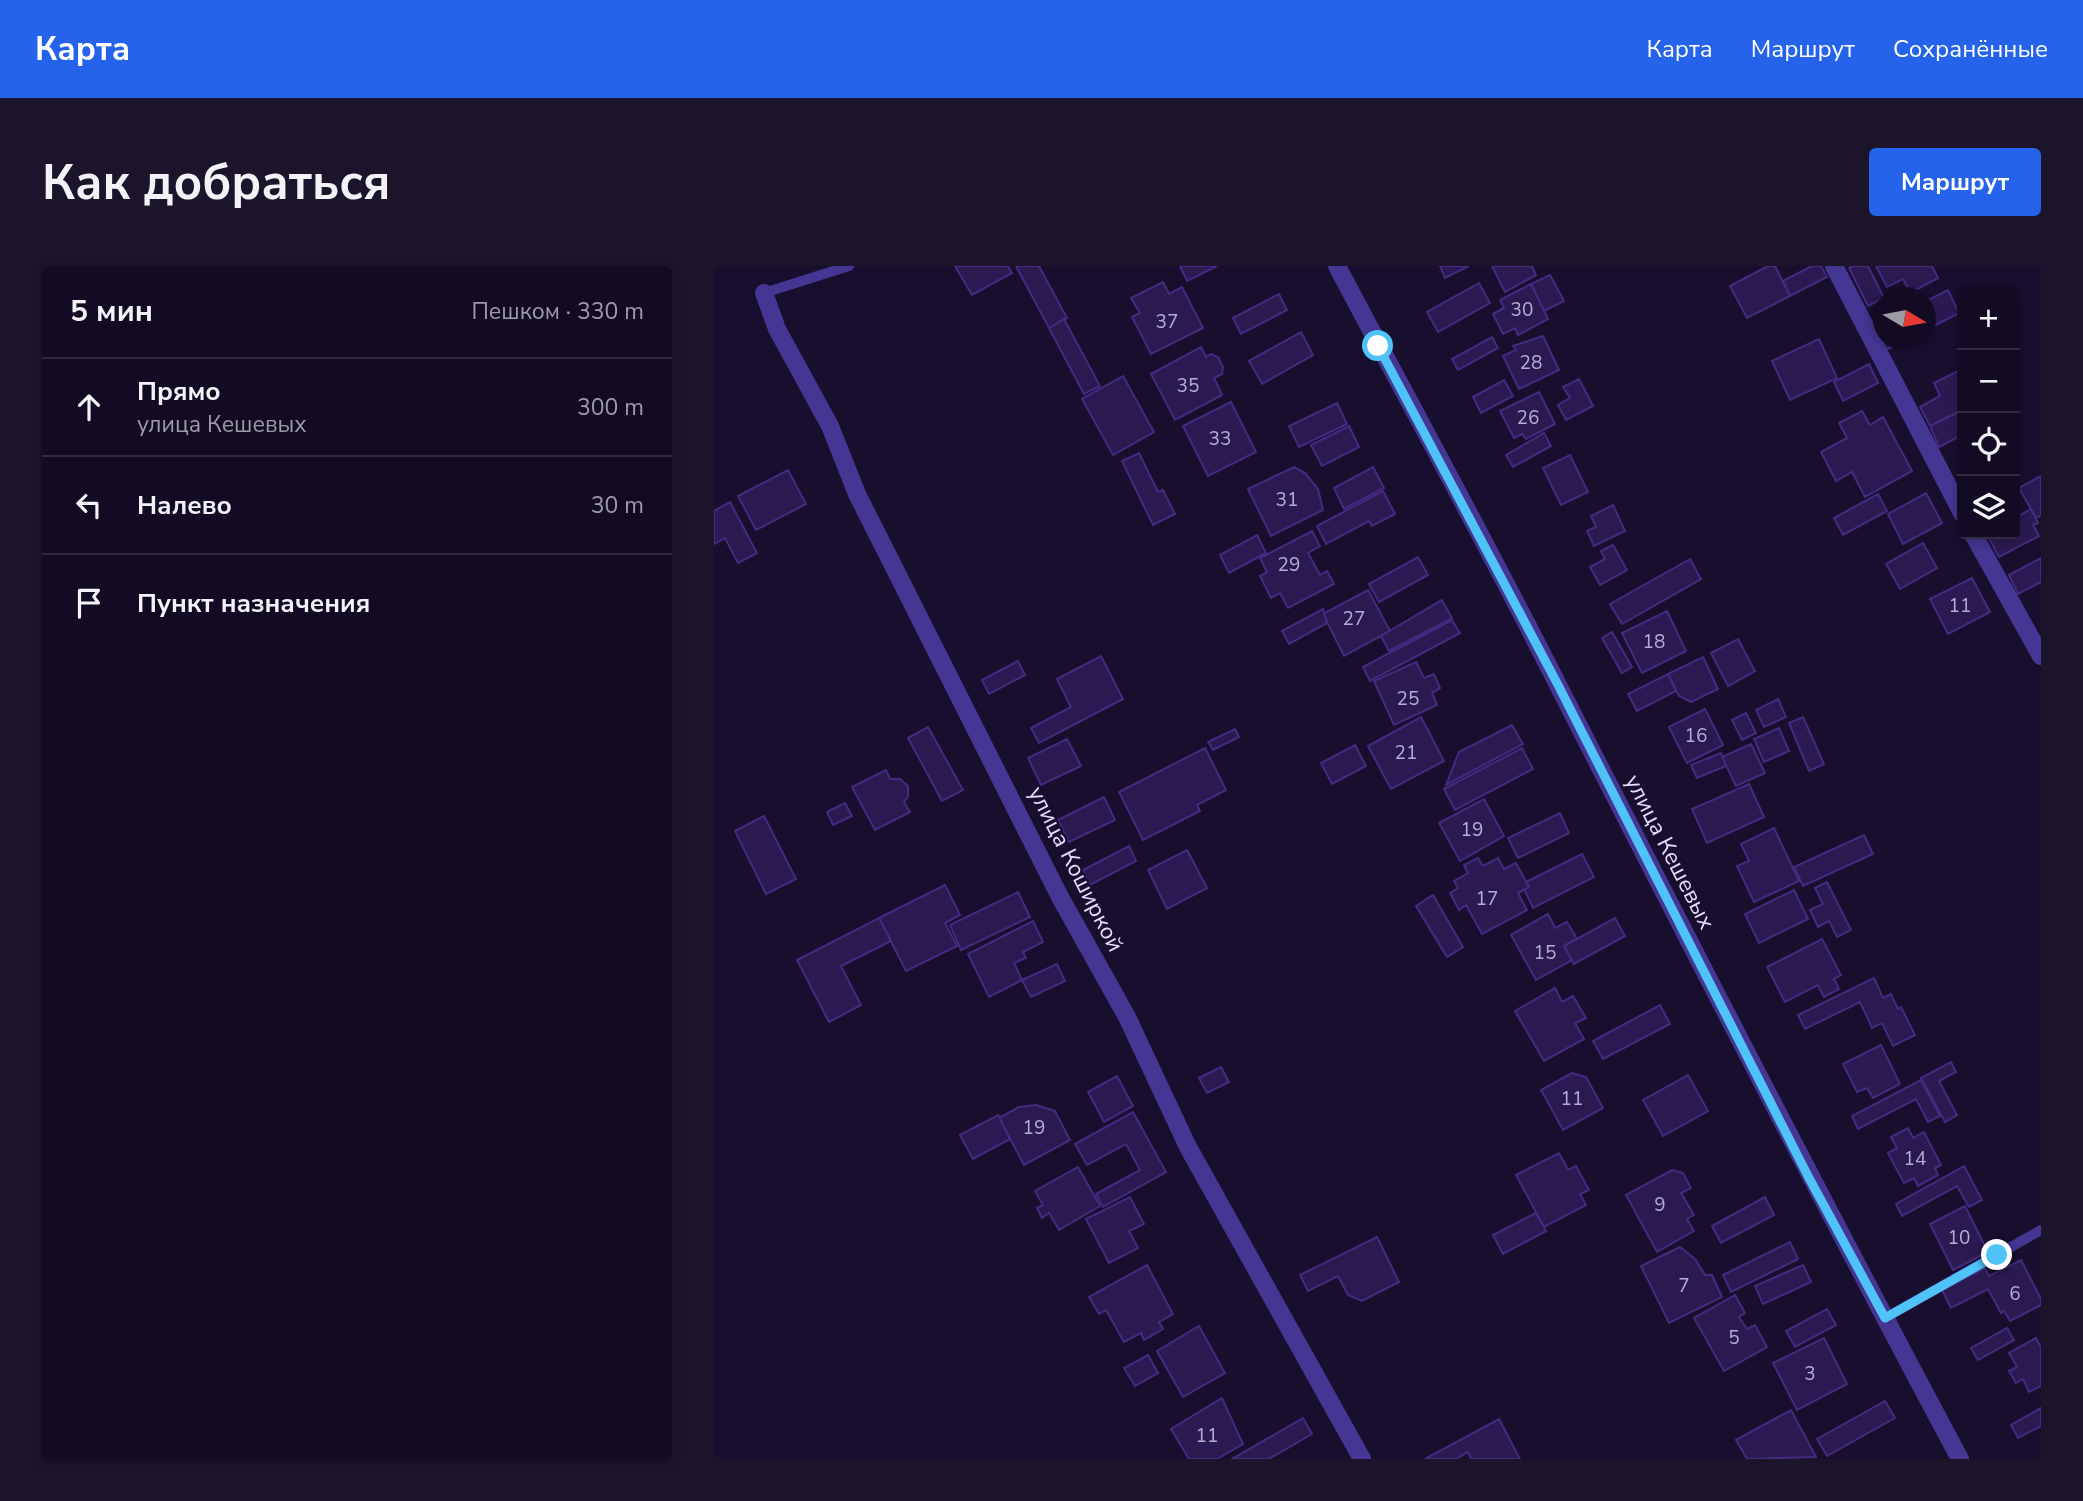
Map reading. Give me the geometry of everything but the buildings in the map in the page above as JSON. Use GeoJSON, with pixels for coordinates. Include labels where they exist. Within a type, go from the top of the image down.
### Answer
{"type":"FeatureCollection","features":[{"type":"Feature","properties":{"kind":"street","name":"улица Кешевых"},"geometry":{"type":"LineString","coordinates":[[1337,266],[1557,683],[1809,1178],[1960,1459]]}},
{"type":"Feature","properties":{"kind":"street"},"geometry":{"type":"LineString","coordinates":[[1834,266],[1957,503]]}},
{"type":"Feature","properties":{"kind":"street","name":"улица Коширкой"},"geometry":{"type":"LineString","coordinates":[[764,293],[776,329],[830,426],[857,494],[1060,897],[1127,1017],[1188,1147],[1362,1459]]}},
{"type":"Feature","properties":{"kind":"street"},"geometry":{"type":"LineString","coordinates":[[1976,539],[2041,656]]}},
{"type":"Feature","properties":{"kind":"lane"},"geometry":{"type":"LineString","coordinates":[[764,293],[849,266]]}},
{"type":"Feature","properties":{"kind":"lane"},"geometry":{"type":"LineString","coordinates":[[1885,1318],[2041,1230]]}},
{"type":"Feature","properties":{"kind":"route"},"geometry":{"type":"LineString","coordinates":[[1378,346],[1557,683],[1809,1178],[1885,1318],[1997,1255]]}}]}
